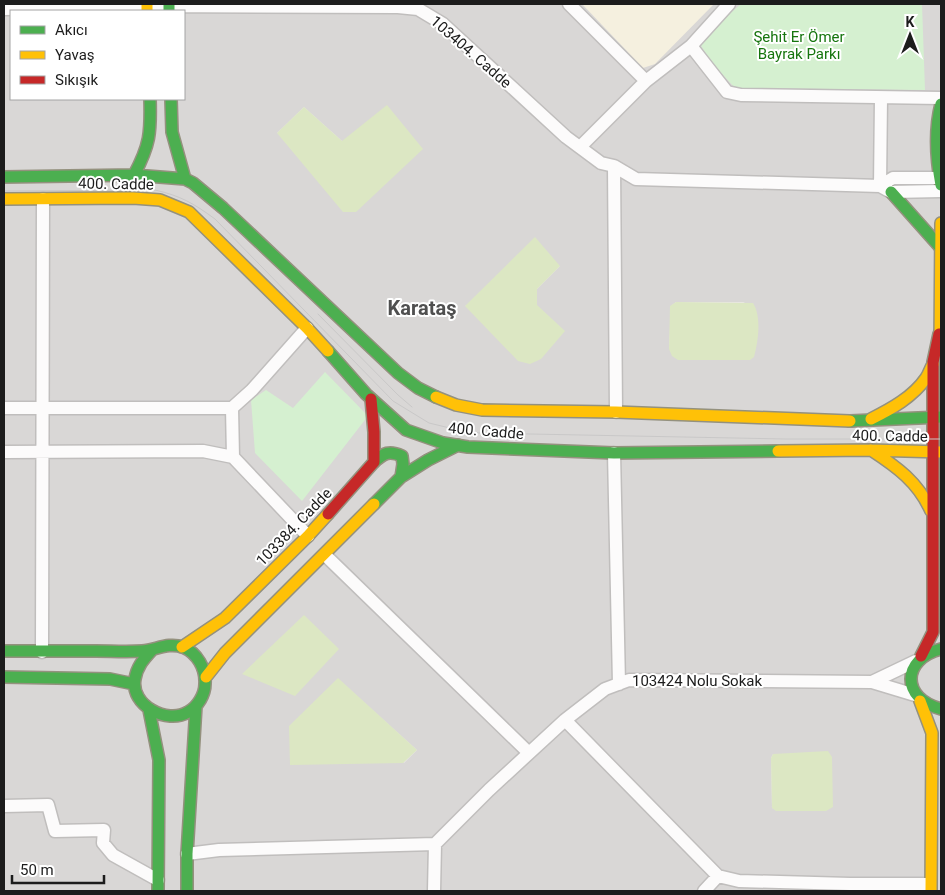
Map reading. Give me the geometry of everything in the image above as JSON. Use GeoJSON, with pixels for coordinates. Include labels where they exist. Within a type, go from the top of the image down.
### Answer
{"type":"FeatureCollection","features":[{"type":"Feature","properties":{"kind":"main road"},"geometry":{"type":"LineString","coordinates":[[134,175],[146,152],[151,126],[150,100]]}},
{"type":"Feature","properties":{"kind":"main road"},"geometry":{"type":"LineString","coordinates":[[171,100],[172,132],[185,180]]}},
{"type":"Feature","properties":{"kind":"main road"},"geometry":{"type":"LineString","coordinates":[[941,104],[937,117],[936,160],[941,181]]}},
{"type":"Feature","properties":{"kind":"main road","name":"400. Cadde"},"geometry":{"type":"LineString","coordinates":[[4,177],[134,175],[185,180],[193,183],[223,208],[398,373],[418,388],[456,405],[482,410],[616,412],[863,422],[937,417]]}},
{"type":"Feature","properties":{"kind":"main road"},"geometry":{"type":"LineString","coordinates":[[885,189],[941,247]]}},
{"type":"Feature","properties":{"kind":"main road","name":"400. Cadde"},"geometry":{"type":"LineString","coordinates":[[4,200],[133,198],[160,200],[189,212],[307,328],[371,399],[406,430],[443,443],[468,447],[614,452],[936,451]]}},
{"type":"Feature","properties":{"kind":"main road"},"geometry":{"type":"LineString","coordinates":[[941,223],[941,350]]}},
{"type":"Feature","properties":{"kind":"main road"},"geometry":{"type":"LineString","coordinates":[[863,422],[886,411],[908,396],[926,380],[940,336]]}},
{"type":"Feature","properties":{"kind":"main road"},"geometry":{"type":"LineString","coordinates":[[930,888],[932,733],[910,682],[913,668],[933,632],[933,517],[937,417],[933,362]]}},
{"type":"Feature","properties":{"kind":"main road"},"geometry":{"type":"LineString","coordinates":[[371,399],[374,462]]}},
{"type":"Feature","properties":{"kind":"main road"},"geometry":{"type":"LineString","coordinates":[[206,678],[225,653],[326,555],[401,477],[428,460],[458,445]]}},
{"type":"Feature","properties":{"kind":"main road"},"geometry":{"type":"LineString","coordinates":[[870,450],[912,479],[925,496],[933,517]]}},
{"type":"Feature","properties":{"kind":"main road"},"geometry":{"type":"LineString","coordinates":[[374,462],[383,454],[394,452],[402,456],[401,477]]}},
{"type":"Feature","properties":{"kind":"main road","name":"103384. Cadde"},"geometry":{"type":"LineString","coordinates":[[182,647],[225,618],[308,536],[374,462]]}},
{"type":"Feature","properties":{"kind":"main road"},"geometry":{"type":"LineString","coordinates":[[172,645],[182,647],[198,659],[203,668],[206,678],[202,697],[196,706],[188,712],[168,717],[158,715],[142,703],[137,694],[134,684],[138,665],[144,656],[152,650],[172,645]]}},
{"type":"Feature","properties":{"kind":"main road"},"geometry":{"type":"LineString","coordinates":[[919,658],[934,649],[941,649]]}},
{"type":"Feature","properties":{"kind":"main road"},"geometry":{"type":"LineString","coordinates":[[4,651],[152,650]]}},
{"type":"Feature","properties":{"kind":"main road"},"geometry":{"type":"LineString","coordinates":[[4,677],[110,679],[134,684]]}},
{"type":"Feature","properties":{"kind":"main road"},"geometry":{"type":"LineString","coordinates":[[918,698],[933,708],[941,709]]}},
{"type":"Feature","properties":{"kind":"main road"},"geometry":{"type":"LineString","coordinates":[[187,891],[187,854],[196,706]]}},
{"type":"Feature","properties":{"kind":"main road"},"geometry":{"type":"LineString","coordinates":[[149,710],[160,760],[158,885]]}},
{"type":"Feature","properties":{"kind":"street"},"geometry":{"type":"LineString","coordinates":[[569,4],[646,81]]}},
{"type":"Feature","properties":{"kind":"street"},"geometry":{"type":"LineString","coordinates":[[580,147],[646,81],[691,46],[729,4]]}},
{"type":"Feature","properties":{"kind":"street","name":"103404. Cadde"},"geometry":{"type":"LineString","coordinates":[[4,9],[418,6],[443,24],[580,147],[601,163],[614,166],[636,179],[941,192]]}},
{"type":"Feature","properties":{"kind":"street"},"geometry":{"type":"LineString","coordinates":[[691,46],[727,92],[740,95],[941,98]]}},
{"type":"Feature","properties":{"kind":"street"},"geometry":{"type":"LineString","coordinates":[[881,98],[885,189]]}},
{"type":"Feature","properties":{"kind":"street"},"geometry":{"type":"LineString","coordinates":[[614,166],[616,412]]}},
{"type":"Feature","properties":{"kind":"street","name":"103404. Cadde"},"geometry":{"type":"LineString","coordinates":[[885,189],[893,178],[941,181]]}},
{"type":"Feature","properties":{"kind":"street"},"geometry":{"type":"LineString","coordinates":[[42,652],[43,199]]}},
{"type":"Feature","properties":{"kind":"street"},"geometry":{"type":"LineString","coordinates":[[4,408],[232,408],[252,390],[307,328]]}},
{"type":"Feature","properties":{"kind":"street"},"geometry":{"type":"LineString","coordinates":[[232,408],[233,458]]}},
{"type":"Feature","properties":{"kind":"street"},"geometry":{"type":"LineString","coordinates":[[4,452],[203,451],[233,458],[308,536]]}},
{"type":"Feature","properties":{"kind":"street"},"geometry":{"type":"LineString","coordinates":[[614,452],[619,684]]}},
{"type":"Feature","properties":{"kind":"street"},"geometry":{"type":"LineString","coordinates":[[326,555],[529,753]]}},
{"type":"Feature","properties":{"kind":"street","name":"103424 Nolu Sokak"},"geometry":{"type":"LineString","coordinates":[[872,682],[919,658]]}},
{"type":"Feature","properties":{"kind":"street","name":"103424 Nolu Sokak"},"geometry":{"type":"LineString","coordinates":[[435,844],[489,790],[565,720],[605,689],[629,680],[872,682],[918,698]]}},
{"type":"Feature","properties":{"kind":"street"},"geometry":{"type":"LineString","coordinates":[[565,720],[718,876],[739,881],[850,888],[930,888]]}},
{"type":"Feature","properties":{"kind":"street"},"geometry":{"type":"LineString","coordinates":[[4,806],[48,805],[55,831],[104,830],[103,843],[113,855],[158,885]]}},
{"type":"Feature","properties":{"kind":"street"},"geometry":{"type":"LineString","coordinates":[[187,854],[219,850],[435,844],[434,891]]}},
{"type":"Feature","properties":{"kind":"street"},"geometry":{"type":"LineString","coordinates":[[704,891],[718,876]]}},
{"type":"Feature","properties":{"kind":"shaded area"},"geometry":{"type":"Polygon","coordinates":[[[4,4],[941,4],[941,891],[4,891],[4,4]],[[304,107],[277,133],[342,141],[304,107]],[[560,266],[465,306],[537,305],[537,289],[560,266]],[[676,302],[671,306],[669,349],[745,302],[676,302]],[[338,679],[404,763],[417,750],[338,679]],[[773,754],[771,758],[772,808],[826,811],[773,754]]]}},
{"type":"Feature","properties":{"kind":"shaded area"},"geometry":{"type":"Polygon","coordinates":[[[582,4],[714,4],[655,64],[643,68],[582,4]]]}},
{"type":"Feature","properties":{"kind":"green space","name":"Şehit Er Ömer Bayrak Parkı"},"geometry":{"type":"Polygon","coordinates":[[[741,4],[922,4],[925,90],[735,88],[711,62],[700,44],[705,35],[741,4]]]}},
{"type":"Feature","properties":{"kind":"green space"},"geometry":{"type":"Polygon","coordinates":[[[387,105],[423,149],[356,212],[343,212],[277,133],[304,107],[342,141],[387,105]]]}},
{"type":"Feature","properties":{"kind":"green space"},"geometry":{"type":"Polygon","coordinates":[[[535,237],[560,266],[537,289],[537,305],[565,331],[541,359],[530,364],[518,361],[465,306],[535,237]]]}},
{"type":"Feature","properties":{"kind":"green space"},"geometry":{"type":"Polygon","coordinates":[[[676,302],[753,303],[758,315],[758,337],[754,357],[750,360],[678,360],[672,356],[669,349],[670,306],[676,302]]]}},
{"type":"Feature","properties":{"kind":"green space"},"geometry":{"type":"Polygon","coordinates":[[[325,372],[368,416],[302,501],[255,453],[251,400],[266,390],[293,408],[325,372]]]}},
{"type":"Feature","properties":{"kind":"green space"},"geometry":{"type":"Polygon","coordinates":[[[304,615],[339,649],[295,696],[242,674],[304,615]]]}},
{"type":"Feature","properties":{"kind":"green space"},"geometry":{"type":"Polygon","coordinates":[[[338,678],[417,750],[403,763],[290,765],[289,726],[338,678]]]}},
{"type":"Feature","properties":{"kind":"green space"},"geometry":{"type":"Polygon","coordinates":[[[828,751],[832,757],[833,807],[826,811],[776,811],[772,808],[771,758],[773,754],[828,751]]]}},
{"type":"Feature","properties":{"kind":"tram line"},"geometry":{"type":"LineString","coordinates":[[4,191],[155,190],[193,204],[215,219],[393,401],[429,423],[479,433],[785,439],[941,439]]}},
{"type":"Feature","properties":{"kind":"tram line"},"geometry":{"type":"LineString","coordinates":[[318,314],[412,407]]}},
{"type":"Feature","properties":{"kind":"traffic: fast"},"geometry":{"type":"LineString","coordinates":[[169,4],[169,10]]}},
{"type":"Feature","properties":{"kind":"traffic: fast"},"geometry":{"type":"LineString","coordinates":[[134,175],[148,138],[150,100]]}},
{"type":"Feature","properties":{"kind":"traffic: fast"},"geometry":{"type":"LineString","coordinates":[[171,100],[172,132],[185,179]]}},
{"type":"Feature","properties":{"kind":"traffic: fast"},"geometry":{"type":"LineString","coordinates":[[941,104],[936,144],[941,185]]}},
{"type":"Feature","properties":{"kind":"traffic: fast"},"geometry":{"type":"LineString","coordinates":[[4,177],[134,175],[185,179],[193,183],[223,208],[398,373],[418,388],[436,397]]}},
{"type":"Feature","properties":{"kind":"traffic: fast"},"geometry":{"type":"LineString","coordinates":[[891,192],[941,246]]}},
{"type":"Feature","properties":{"kind":"traffic: fast"},"geometry":{"type":"LineString","coordinates":[[328,351],[366,394],[406,430],[443,443],[468,447],[614,453],[778,451]]}},
{"type":"Feature","properties":{"kind":"traffic: fast"},"geometry":{"type":"LineString","coordinates":[[850,421],[941,417]]}},
{"type":"Feature","properties":{"kind":"traffic: fast"},"geometry":{"type":"LineString","coordinates":[[374,504],[401,477],[428,460],[458,445]]}},
{"type":"Feature","properties":{"kind":"traffic: fast"},"geometry":{"type":"LineString","coordinates":[[374,462],[387,453],[402,456],[401,477]]}},
{"type":"Feature","properties":{"kind":"traffic: fast"},"geometry":{"type":"LineString","coordinates":[[4,651],[130,651],[172,645],[183,647],[200,662],[205,678],[205,688],[202,696],[192,710],[179,715],[161,714],[152,710],[138,697],[135,688],[137,670],[152,650]]}},
{"type":"Feature","properties":{"kind":"traffic: fast"},"geometry":{"type":"LineString","coordinates":[[941,649],[928,654],[918,661],[911,679],[918,697],[928,704],[941,709]]}},
{"type":"Feature","properties":{"kind":"traffic: fast"},"geometry":{"type":"LineString","coordinates":[[4,677],[110,679],[134,684]]}},
{"type":"Feature","properties":{"kind":"traffic: fast"},"geometry":{"type":"LineString","coordinates":[[187,891],[187,854],[196,706]]}},
{"type":"Feature","properties":{"kind":"traffic: fast"},"geometry":{"type":"LineString","coordinates":[[149,710],[159,760],[158,891]]}},
{"type":"Feature","properties":{"kind":"traffic: slow"},"geometry":{"type":"LineString","coordinates":[[147,4],[147,10]]}},
{"type":"Feature","properties":{"kind":"traffic: slow"},"geometry":{"type":"LineString","coordinates":[[4,199],[133,198],[160,200],[189,212],[328,351]]}},
{"type":"Feature","properties":{"kind":"traffic: slow"},"geometry":{"type":"LineString","coordinates":[[940,344],[941,223]]}},
{"type":"Feature","properties":{"kind":"traffic: slow"},"geometry":{"type":"LineString","coordinates":[[871,419],[894,407],[915,391],[926,378],[933,364]]}},
{"type":"Feature","properties":{"kind":"traffic: slow"},"geometry":{"type":"LineString","coordinates":[[436,397],[456,405],[482,410],[616,412],[850,421]]}},
{"type":"Feature","properties":{"kind":"traffic: slow"},"geometry":{"type":"LineString","coordinates":[[778,451],[870,450],[941,452]]}},
{"type":"Feature","properties":{"kind":"traffic: slow"},"geometry":{"type":"LineString","coordinates":[[871,450],[890,463],[913,483],[931,511]]}},
{"type":"Feature","properties":{"kind":"traffic: slow"},"geometry":{"type":"LineString","coordinates":[[206,677],[225,653],[374,504]]}},
{"type":"Feature","properties":{"kind":"traffic: slow"},"geometry":{"type":"LineString","coordinates":[[182,647],[225,618],[328,514]]}},
{"type":"Feature","properties":{"kind":"traffic: slow"},"geometry":{"type":"LineString","coordinates":[[920,701],[932,733],[931,891]]}},
{"type":"Feature","properties":{"kind":"traffic: jam"},"geometry":{"type":"LineString","coordinates":[[921,656],[933,632],[933,362],[939,334]]}},
{"type":"Feature","properties":{"kind":"traffic: jam"},"geometry":{"type":"LineString","coordinates":[[328,514],[374,462],[371,399]]}},
{"type":"Feature","properties":{"kind":"district","name":"Karataş"},"geometry":{"type":"Point","coordinates":[422,308]}}]}
